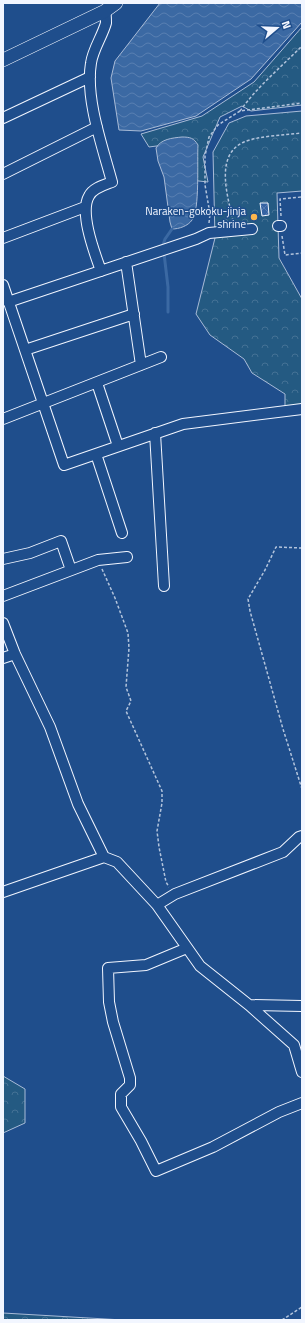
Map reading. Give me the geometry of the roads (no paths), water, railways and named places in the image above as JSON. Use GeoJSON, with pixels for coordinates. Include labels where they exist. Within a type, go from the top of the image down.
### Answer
{"type":"FeatureCollection","features":[{"type":"Feature","properties":{"kind":"main road"},"geometry":{"type":"LineString","coordinates":[[3,60],[105,11],[116,3]]}},
{"type":"Feature","properties":{"kind":"street"},"geometry":{"type":"LineString","coordinates":[[101,271],[89,235],[85,206],[93,191],[112,182],[96,127],[90,77],[90,64],[106,22],[105,11]]}},
{"type":"Feature","properties":{"kind":"street"},"geometry":{"type":"LineString","coordinates":[[3,118],[90,77]]}},
{"type":"Feature","properties":{"kind":"street"},"geometry":{"type":"LineString","coordinates":[[3,174],[96,127]]}},
{"type":"Feature","properties":{"kind":"street"},"geometry":{"type":"LineString","coordinates":[[3,238],[85,206]]}},
{"type":"Feature","properties":{"kind":"street"},"geometry":{"type":"LineString","coordinates":[[8,302],[164,250],[209,233],[252,229]]}},
{"type":"Feature","properties":{"kind":"street"},"geometry":{"type":"LineString","coordinates":[[126,262],[141,365]]}},
{"type":"Feature","properties":{"kind":"street"},"geometry":{"type":"LineString","coordinates":[[3,285],[64,465],[183,424],[302,409]]}},
{"type":"Feature","properties":{"kind":"street"},"geometry":{"type":"LineString","coordinates":[[25,350],[134,314]]}},
{"type":"Feature","properties":{"kind":"street"},"geometry":{"type":"LineString","coordinates":[[3,419],[160,358]]}},
{"type":"Feature","properties":{"kind":"street"},"geometry":{"type":"LineString","coordinates":[[96,383],[118,446]]}},
{"type":"Feature","properties":{"kind":"street"},"geometry":{"type":"LineString","coordinates":[[155,433],[164,586]]}},
{"type":"Feature","properties":{"kind":"street"},"geometry":{"type":"LineString","coordinates":[[96,454],[122,533]]}},
{"type":"Feature","properties":{"kind":"street"},"geometry":{"type":"LineString","coordinates":[[3,559],[30,553],[61,541],[71,570]]}},
{"type":"Feature","properties":{"kind":"street"},"geometry":{"type":"LineString","coordinates":[[3,596],[98,560],[127,557]]}},
{"type":"Feature","properties":{"kind":"street"},"geometry":{"type":"LineString","coordinates":[[3,623],[15,654],[50,727],[78,804],[104,857]]}},
{"type":"Feature","properties":{"kind":"street"},"geometry":{"type":"LineString","coordinates":[[3,658],[15,654]]}},
{"type":"Feature","properties":{"kind":"street"},"geometry":{"type":"LineString","coordinates":[[157,905],[174,894],[283,852],[302,836]]}},
{"type":"Feature","properties":{"kind":"street"},"geometry":{"type":"LineString","coordinates":[[3,892],[104,857],[117,862],[157,905],[200,966],[249,1005],[294,1045],[302,1072]]}},
{"type":"Feature","properties":{"kind":"street"},"geometry":{"type":"LineString","coordinates":[[187,948],[146,965],[108,968],[109,1002],[130,1078],[130,1085],[121,1094],[121,1107],[141,1141],[156,1171],[213,1147],[279,1112],[302,1103]]}},
{"type":"Feature","properties":{"kind":"street"},"geometry":{"type":"LineString","coordinates":[[249,1005],[302,1006]]}},
{"type":"Feature","properties":{"kind":"water"},"geometry":{"type":"Polygon","coordinates":[[[160,3],[302,3],[302,22],[251,79],[196,116],[141,131],[119,130],[111,78],[115,61],[160,3]]]}},
{"type":"Feature","properties":{"kind":"water"},"geometry":{"type":"Polygon","coordinates":[[[182,137],[192,138],[198,145],[198,185],[196,207],[195,215],[188,224],[183,227],[172,229],[164,177],[158,161],[156,148],[164,141],[182,137]]]}},
{"type":"Feature","properties":{"kind":"waterway"},"geometry":{"type":"LineString","coordinates":[[168,312],[168,287],[163,245],[172,229]]}},
{"type":"Feature","properties":{"kind":"place","name":"Naraken-gokoku-jinja shrine"},"geometry":{"type":"Point","coordinates":[254,217]}}]}
